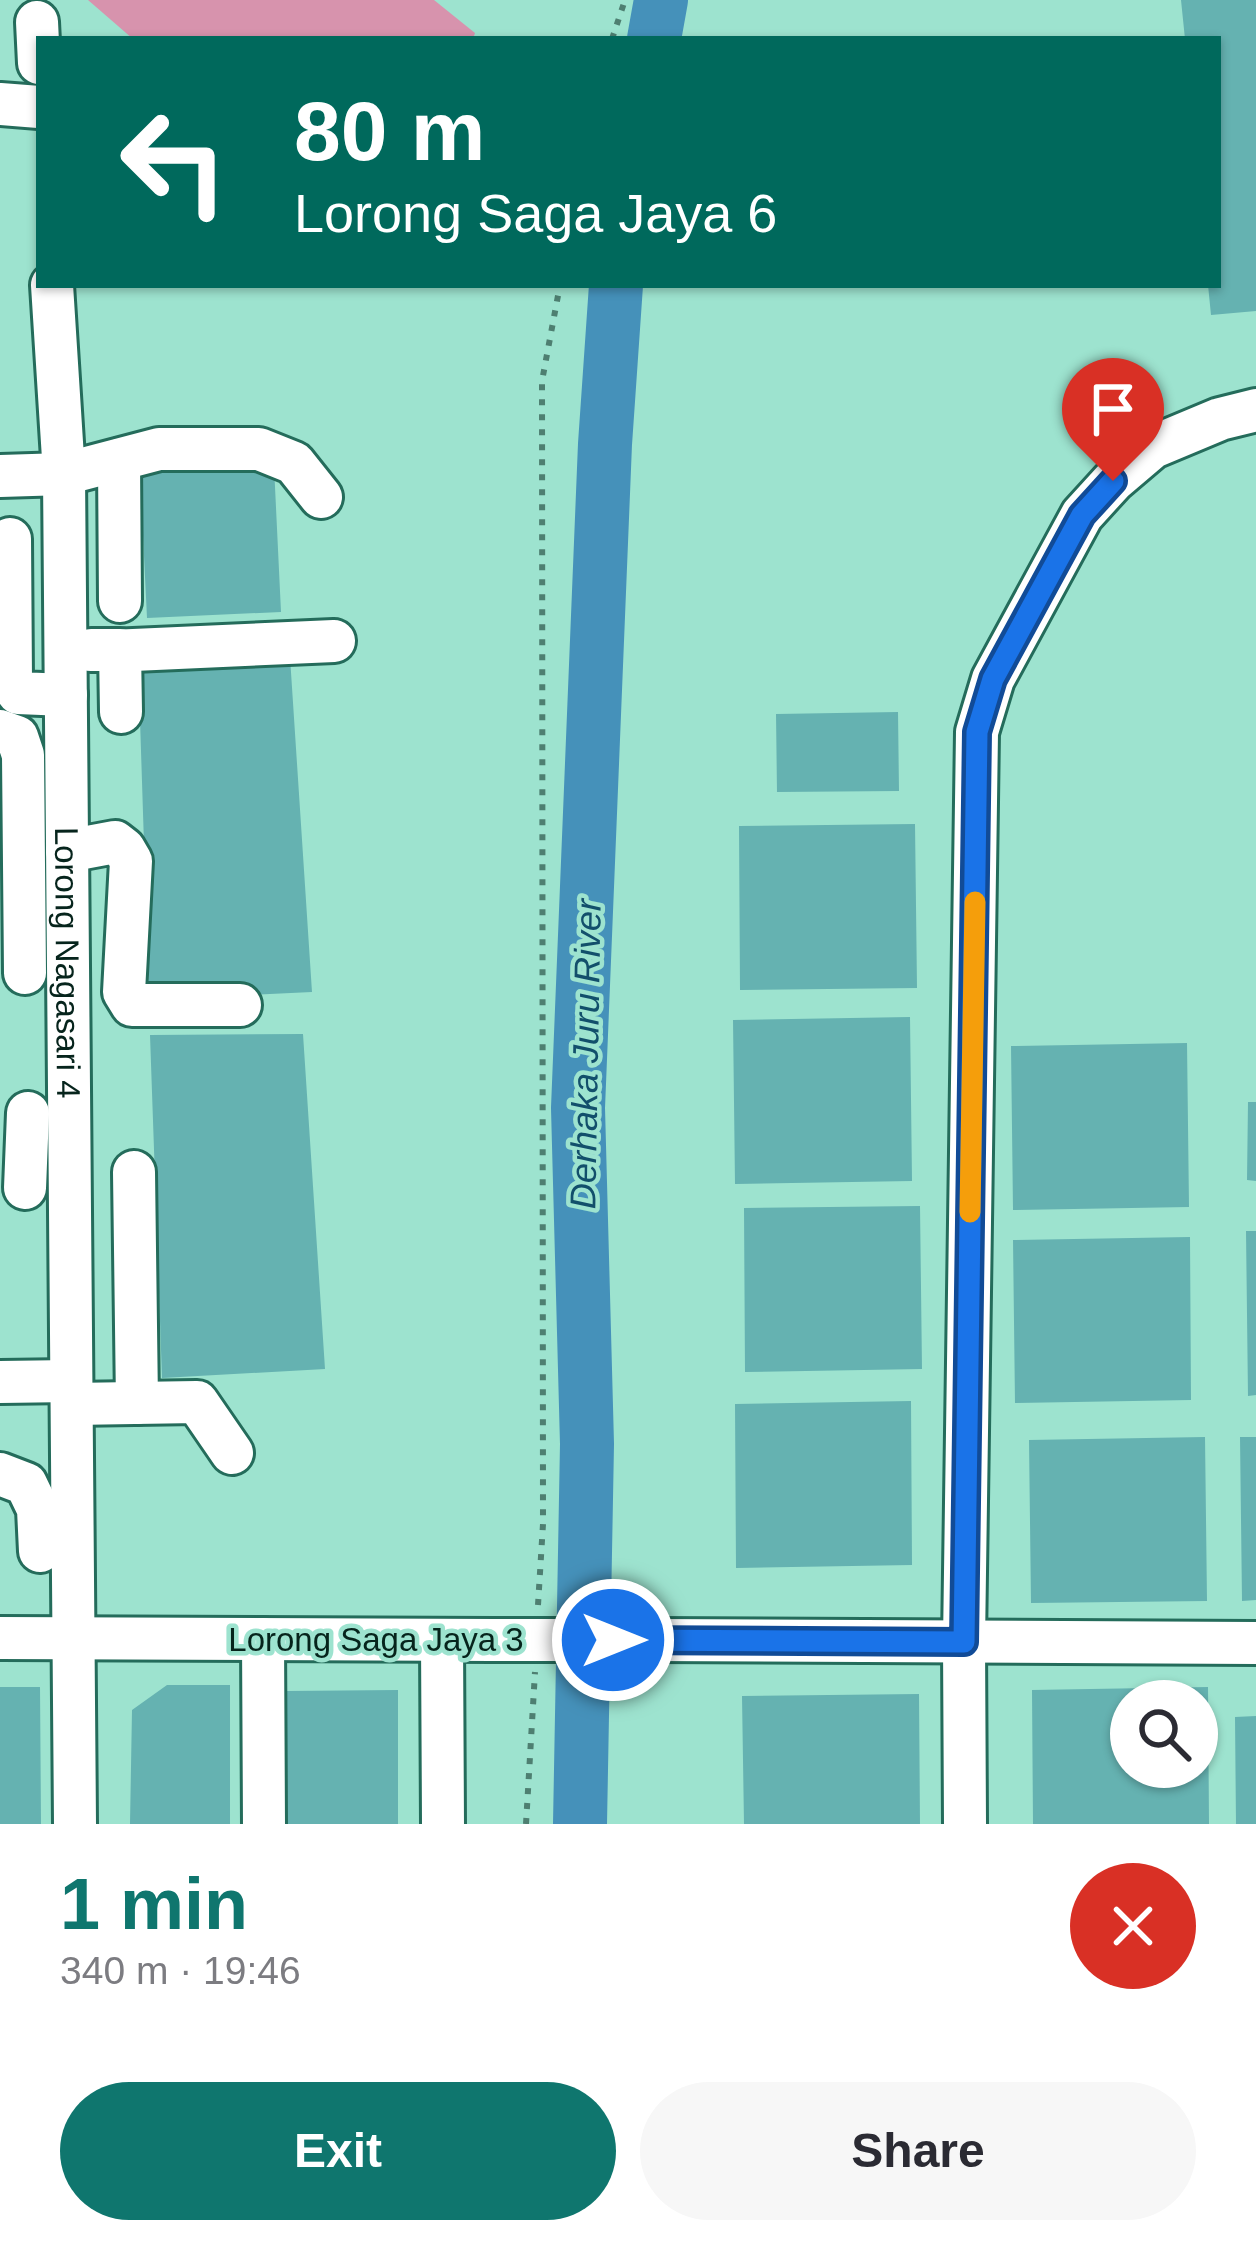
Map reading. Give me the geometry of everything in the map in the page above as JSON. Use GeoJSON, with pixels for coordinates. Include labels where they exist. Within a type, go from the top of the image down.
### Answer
{"type":"FeatureCollection","features":[{"type":"Feature","properties":{"kind":"street"},"geometry":{"type":"LineString","coordinates":[[0,104],[36,106]]}},
{"type":"Feature","properties":{"kind":"street","name":"Lorong Nagasari 4"},"geometry":{"type":"LineString","coordinates":[[52,288],[64,474],[68,897],[35,1113],[71,1392],[75,1824]]}},
{"type":"Feature","properties":{"kind":"street"},"geometry":{"type":"LineString","coordinates":[[964,1824],[977,732],[993,679],[1082,515],[1154,447],[1220,419],[1256,410]]}},
{"type":"Feature","properties":{"kind":"street"},"geometry":{"type":"LineString","coordinates":[[0,476],[64,474],[159,449],[259,449],[294,463],[321,497]]}},
{"type":"Feature","properties":{"kind":"street"},"geometry":{"type":"LineString","coordinates":[[119,460],[120,601]]}},
{"type":"Feature","properties":{"kind":"street"},"geometry":{"type":"LineString","coordinates":[[10,539],[10,682],[18,693],[66,695]]}},
{"type":"Feature","properties":{"kind":"street"},"geometry":{"type":"LineString","coordinates":[[65,650],[334,640]]}},
{"type":"Feature","properties":{"kind":"street"},"geometry":{"type":"LineString","coordinates":[[111,651],[120,650],[121,712]]}},
{"type":"Feature","properties":{"kind":"street"},"geometry":{"type":"LineString","coordinates":[[0,730],[17,737],[23,755],[12,899],[26,973]]}},
{"type":"Feature","properties":{"kind":"street"},"geometry":{"type":"LineString","coordinates":[[67,850],[115,842],[130,861],[124,992],[132,1006],[240,1006]]}},
{"type":"Feature","properties":{"kind":"street"},"geometry":{"type":"LineString","coordinates":[[12,899],[68,897]]}},
{"type":"Feature","properties":{"kind":"street"},"geometry":{"type":"LineString","coordinates":[[25,1188],[35,1113]]}},
{"type":"Feature","properties":{"kind":"street"},"geometry":{"type":"LineString","coordinates":[[134,1172],[137,1403]]}},
{"type":"Feature","properties":{"kind":"street"},"geometry":{"type":"LineString","coordinates":[[0,1382],[137,1403],[197,1402],[232,1453]]}},
{"type":"Feature","properties":{"kind":"street"},"geometry":{"type":"LineString","coordinates":[[0,1474],[26,1484],[38,1508],[40,1551]]}},
{"type":"Feature","properties":{"kind":"street","name":"Lorong Saga Jaya 3"},"geometry":{"type":"LineString","coordinates":[[0,1638],[1256,1643]]}},
{"type":"Feature","properties":{"kind":"street"},"geometry":{"type":"LineString","coordinates":[[263,1639],[264,1824]]}},
{"type":"Feature","properties":{"kind":"street"},"geometry":{"type":"LineString","coordinates":[[442,1640],[443,1824]]}},
{"type":"Feature","properties":{"kind":"path"},"geometry":{"type":"LineString","coordinates":[[613,36],[625,0]]}},
{"type":"Feature","properties":{"kind":"path"},"geometry":{"type":"LineString","coordinates":[[538,1616],[543,1524],[542,381],[559,288]]}},
{"type":"Feature","properties":{"kind":"path"},"geometry":{"type":"LineString","coordinates":[[526,1824],[535,1663]]}},
{"type":"Feature","properties":{"kind":"shaded area"},"geometry":{"type":"Polygon","coordinates":[[[88,0],[434,0],[475,33],[474,36],[130,36],[88,0]]]}},
{"type":"Feature","properties":{"kind":"building"},"geometry":{"type":"Polygon","coordinates":[[[1181,0],[1256,0],[1256,311],[1211,315],[1208,288],[1221,288],[1221,36],[1185,36],[1181,0]]]}},
{"type":"Feature","properties":{"kind":"building"},"geometry":{"type":"Polygon","coordinates":[[[274,466],[281,612],[147,618],[140,473],[274,466]]]}},
{"type":"Feature","properties":{"kind":"building"},"geometry":{"type":"Polygon","coordinates":[[[138,657],[290,657],[312,992],[149,1000],[138,657]]]}},
{"type":"Feature","properties":{"kind":"building"},"geometry":{"type":"Polygon","coordinates":[[[898,712],[899,791],[777,792],[776,714],[898,712]]]}},
{"type":"Feature","properties":{"kind":"building"},"geometry":{"type":"Polygon","coordinates":[[[915,824],[917,988],[740,990],[739,826],[915,824]]]}},
{"type":"Feature","properties":{"kind":"building"},"geometry":{"type":"Polygon","coordinates":[[[910,1017],[912,1181],[735,1184],[733,1020],[910,1017]]]}},
{"type":"Feature","properties":{"kind":"building"},"geometry":{"type":"Polygon","coordinates":[[[303,1034],[325,1369],[162,1378],[150,1035],[303,1034]]]}},
{"type":"Feature","properties":{"kind":"building"},"geometry":{"type":"Polygon","coordinates":[[[1187,1043],[1189,1207],[1013,1210],[1011,1046],[1187,1043]]]}},
{"type":"Feature","properties":{"kind":"building"},"geometry":{"type":"Polygon","coordinates":[[[1248,1102],[1256,1102],[1256,1181],[1247,1180],[1248,1102]]]}},
{"type":"Feature","properties":{"kind":"building"},"geometry":{"type":"Polygon","coordinates":[[[920,1206],[922,1369],[745,1372],[744,1208],[920,1206]]]}},
{"type":"Feature","properties":{"kind":"building"},"geometry":{"type":"Polygon","coordinates":[[[1246,1231],[1256,1231],[1256,1395],[1248,1396],[1246,1231]]]}},
{"type":"Feature","properties":{"kind":"building"},"geometry":{"type":"Polygon","coordinates":[[[1190,1237],[1191,1400],[1015,1403],[1013,1240],[1190,1237]]]}},
{"type":"Feature","properties":{"kind":"building"},"geometry":{"type":"Polygon","coordinates":[[[911,1401],[912,1565],[736,1568],[735,1404],[911,1401]]]}},
{"type":"Feature","properties":{"kind":"building"},"geometry":{"type":"Polygon","coordinates":[[[1205,1437],[1207,1601],[1031,1603],[1029,1440],[1205,1437]]]}},
{"type":"Feature","properties":{"kind":"building"},"geometry":{"type":"Polygon","coordinates":[[[1240,1437],[1256,1437],[1256,1600],[1242,1601],[1240,1437]]]}},
{"type":"Feature","properties":{"kind":"building"},"geometry":{"type":"Polygon","coordinates":[[[167,1685],[230,1685],[230,1824],[130,1824],[132,1710],[167,1685]]]}},
{"type":"Feature","properties":{"kind":"building"},"geometry":{"type":"Polygon","coordinates":[[[0,1687],[40,1687],[41,1824],[0,1824],[0,1687]]]}},
{"type":"Feature","properties":{"kind":"building"},"geometry":{"type":"Polygon","coordinates":[[[1110,1689],[1110,1788],[1209,1788],[1209,1824],[1033,1824],[1032,1690],[1110,1689]]]}},
{"type":"Feature","properties":{"kind":"building"},"geometry":{"type":"Polygon","coordinates":[[[398,1690],[398,1824],[287,1824],[286,1691],[398,1690]]]}},
{"type":"Feature","properties":{"kind":"building"},"geometry":{"type":"Polygon","coordinates":[[[919,1694],[920,1824],[744,1824],[742,1696],[919,1694]]]}},
{"type":"Feature","properties":{"kind":"building"},"geometry":{"type":"Polygon","coordinates":[[[1256,1716],[1256,1824],[1236,1824],[1235,1717],[1256,1716]]]}},
{"type":"Feature","properties":{"kind":"waterway","name":"Derhaka Juru River"},"geometry":{"type":"LineString","coordinates":[[655,36],[661,0]]}},
{"type":"Feature","properties":{"kind":"waterway","name":"Derhaka Juru River"},"geometry":{"type":"LineString","coordinates":[[580,1824],[587,1444],[578,1108],[616,288]]}},
{"type":"Feature","properties":{"kind":"slow traffic"},"geometry":{"type":"LineString","coordinates":[[970,1212],[975,902]]}},
{"type":"Feature","properties":{"kind":"route"},"geometry":{"type":"LineString","coordinates":[[613,1640],[964,1642],[977,732],[993,679],[1082,515],[1113,481]]}}]}
